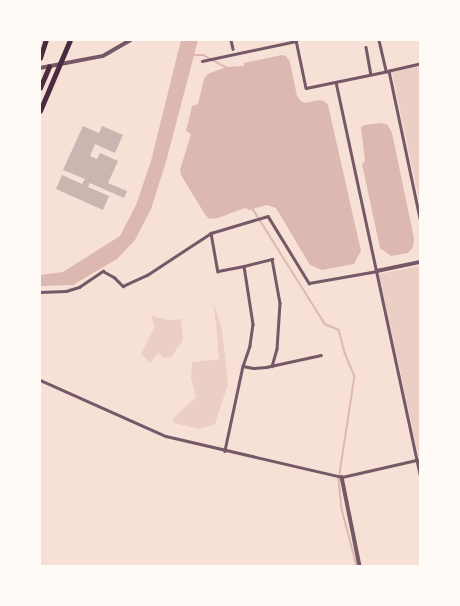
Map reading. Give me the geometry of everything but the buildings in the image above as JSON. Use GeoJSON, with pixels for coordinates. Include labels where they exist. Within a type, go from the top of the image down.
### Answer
{"type":"FeatureCollection","features":[{"type":"Feature","properties":{"kind":"highway"},"geometry":{"type":"LineString","coordinates":[[40,58],[46,40]]}},
{"type":"Feature","properties":{"kind":"highway"},"geometry":{"type":"LineString","coordinates":[[40,111],[70,40]]}},
{"type":"Feature","properties":{"kind":"highway"},"geometry":{"type":"LineString","coordinates":[[40,88],[49,67]]}},
{"type":"Feature","properties":{"kind":"street"},"geometry":{"type":"LineString","coordinates":[[40,68],[104,56],[131,40]]}},
{"type":"Feature","properties":{"kind":"street"},"geometry":{"type":"LineString","coordinates":[[231,40],[233,50]]}},
{"type":"Feature","properties":{"kind":"street"},"geometry":{"type":"LineString","coordinates":[[380,40],[420,218]]}},
{"type":"Feature","properties":{"kind":"street"},"geometry":{"type":"LineString","coordinates":[[202,61],[296,41],[306,88],[420,64]]}},
{"type":"Feature","properties":{"kind":"street"},"geometry":{"type":"LineString","coordinates":[[366,47],[372,74]]}},
{"type":"Feature","properties":{"kind":"street"},"geometry":{"type":"LineString","coordinates":[[336,82],[420,475]]}},
{"type":"Feature","properties":{"kind":"street"},"geometry":{"type":"LineString","coordinates":[[40,292],[66,291],[79,287],[103,271],[114,277],[123,286],[147,275],[212,234],[268,216],[309,284],[420,262]]}},
{"type":"Feature","properties":{"kind":"street"},"geometry":{"type":"LineString","coordinates":[[212,234],[218,272],[272,259],[280,303],[277,349],[272,366]]}},
{"type":"Feature","properties":{"kind":"street"},"geometry":{"type":"LineString","coordinates":[[225,451],[243,366],[250,346],[253,324],[244,266]]}},
{"type":"Feature","properties":{"kind":"street"},"geometry":{"type":"LineString","coordinates":[[243,366],[253,368],[272,366],[321,355]]}},
{"type":"Feature","properties":{"kind":"street"},"geometry":{"type":"LineString","coordinates":[[40,380],[166,436],[225,451],[342,477],[417,460]]}},
{"type":"Feature","properties":{"kind":"street"},"geometry":{"type":"LineString","coordinates":[[342,477],[360,566]]}},
{"type":"Feature","properties":{"kind":"shaded area"},"geometry":{"type":"Polygon","coordinates":[[[181,40],[198,40],[167,158],[151,209],[135,240],[117,259],[73,285],[40,286],[40,275],[63,272],[120,236],[136,205],[151,161],[181,40]]]}},
{"type":"Feature","properties":{"kind":"shaded area"},"geometry":{"type":"Polygon","coordinates":[[[282,55],[286,56],[290,62],[297,96],[301,101],[305,103],[319,100],[324,101],[328,105],[361,251],[354,264],[322,270],[310,265],[276,208],[267,205],[249,210],[245,208],[218,218],[209,219],[181,175],[180,170],[191,134],[186,131],[192,106],[198,104],[204,79],[208,74],[226,67],[244,66],[244,63],[282,55]]]}},
{"type":"Feature","properties":{"kind":"shaded area"},"geometry":{"type":"Polygon","coordinates":[[[420,66],[420,205],[392,72],[420,66]]]}},
{"type":"Feature","properties":{"kind":"shaded area"},"geometry":{"type":"Polygon","coordinates":[[[380,123],[387,124],[392,133],[414,238],[413,247],[408,253],[391,256],[380,248],[362,164],[365,161],[361,127],[364,125],[380,123]]]}},
{"type":"Feature","properties":{"kind":"shaded area"},"geometry":{"type":"Polygon","coordinates":[[[420,266],[420,463],[379,274],[420,266]]]}},
{"type":"Feature","properties":{"kind":"shaded area"},"geometry":{"type":"Polygon","coordinates":[[[214,303],[222,329],[228,384],[215,424],[199,429],[174,423],[173,418],[196,397],[191,378],[192,362],[219,359],[214,303]]]}},
{"type":"Feature","properties":{"kind":"shaded area"},"geometry":{"type":"Polygon","coordinates":[[[151,316],[168,320],[181,319],[183,340],[171,357],[164,358],[158,353],[150,363],[141,354],[155,326],[151,316]]]}},
{"type":"Feature","properties":{"kind":"waterway"},"geometry":{"type":"LineString","coordinates":[[193,55],[203,55],[226,67],[226,69]]}},
{"type":"Feature","properties":{"kind":"waterway"},"geometry":{"type":"LineString","coordinates":[[253,209],[325,324],[339,330],[345,353],[355,376],[339,480],[342,509],[357,566]]}}]}
